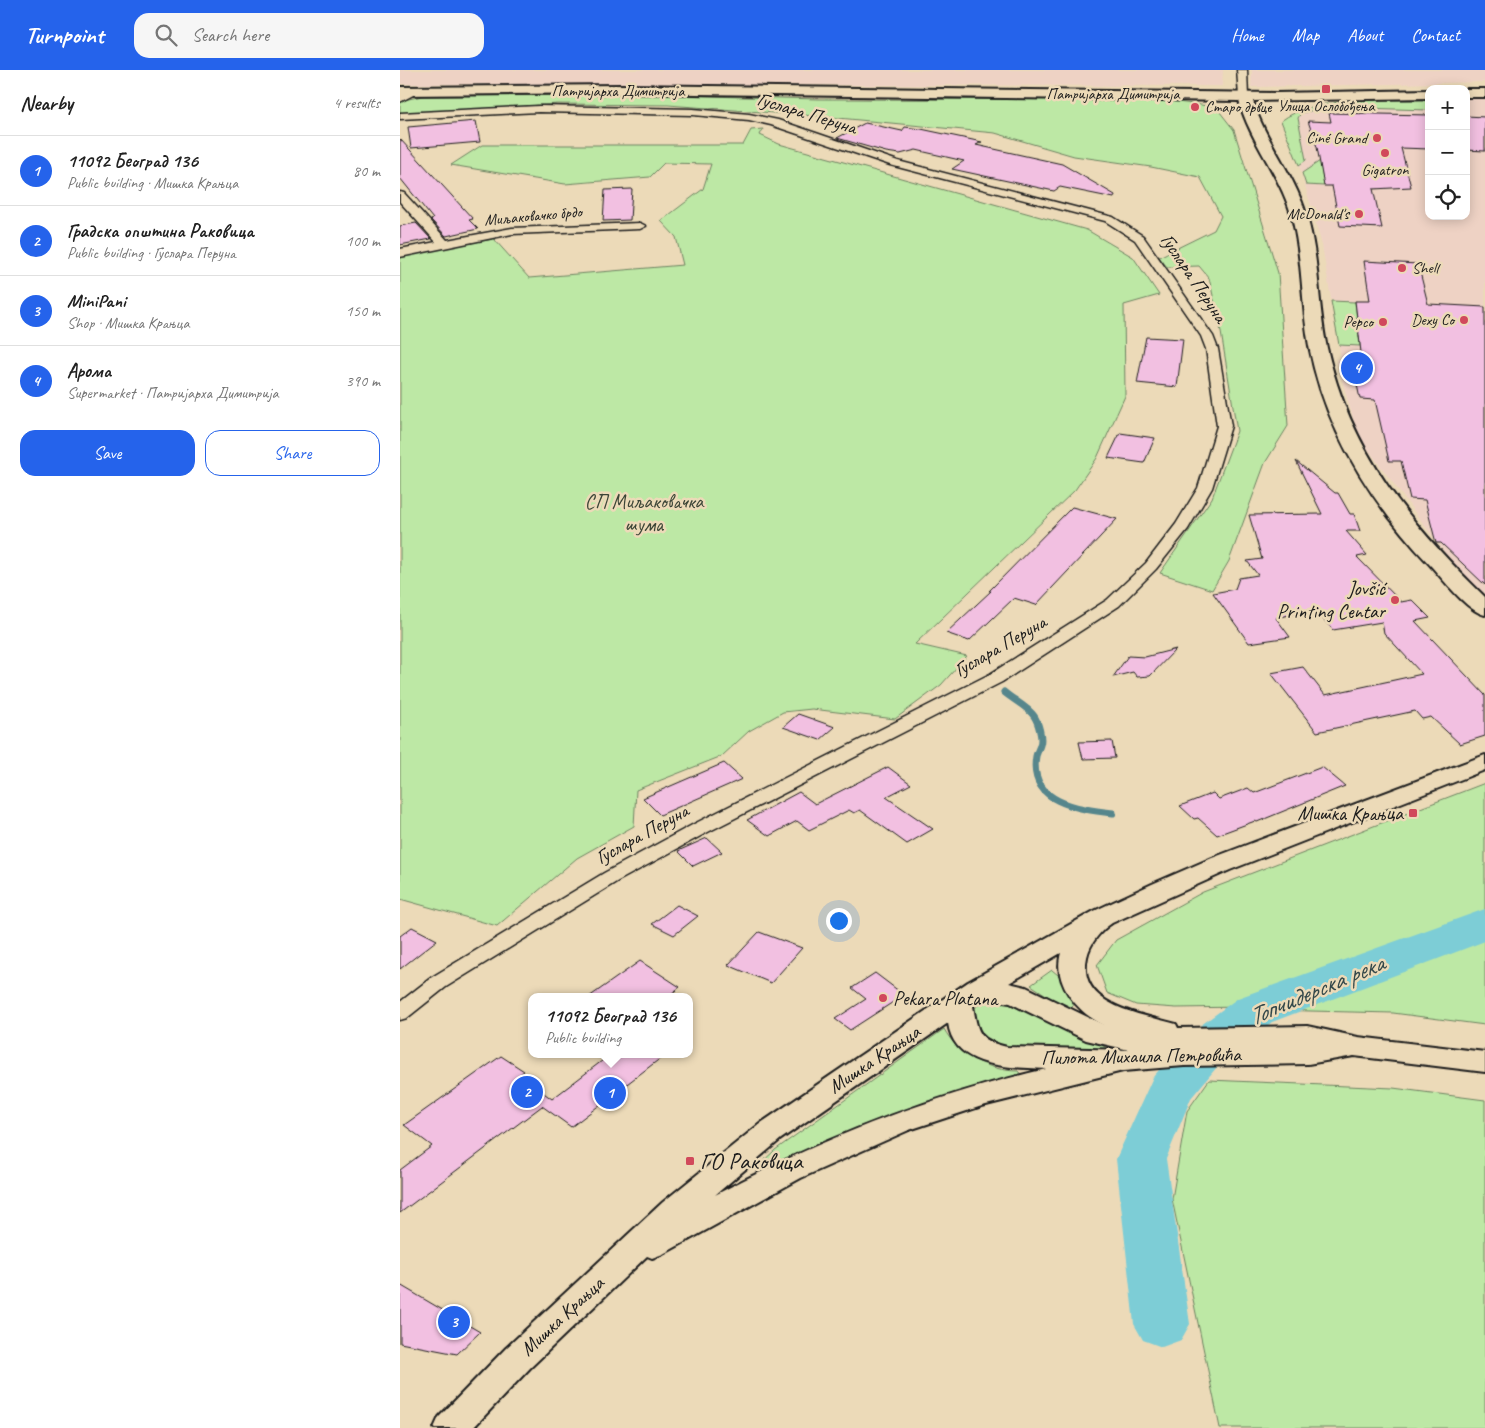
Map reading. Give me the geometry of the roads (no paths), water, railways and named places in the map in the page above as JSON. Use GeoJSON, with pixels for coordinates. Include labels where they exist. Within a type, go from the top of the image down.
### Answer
{"type":"FeatureCollection","features":[{"type":"Feature","properties":{"kind":"main road","name":"Патријарха Димитрија"},"geometry":{"type":"LineString","coordinates":[[406,91],[612,89],[789,93],[1352,96]]}},
{"type":"Feature","properties":{"kind":"main road"},"geometry":{"type":"LineString","coordinates":[[1470,93],[1485,93]]}},
{"type":"Feature","properties":{"kind":"main road"},"geometry":{"type":"LineString","coordinates":[[1177,94],[1224,103],[1242,110],[1253,121]]}},
{"type":"Feature","properties":{"kind":"main road"},"geometry":{"type":"LineString","coordinates":[[1253,121],[1305,101],[1352,96],[1425,94]]}},
{"type":"Feature","properties":{"kind":"main road"},"geometry":{"type":"LineString","coordinates":[[1244,96],[1253,121],[1298,212],[1310,272],[1317,344],[1327,387],[1343,431],[1375,485],[1402,522],[1485,609]]}},
{"type":"Feature","properties":{"kind":"main road","name":"Мишка Крањца"},"geometry":{"type":"LineString","coordinates":[[451,1428],[518,1358],[674,1212],[771,1131],[968,996],[1093,923],[1204,872],[1485,762]]}},
{"type":"Feature","properties":{"kind":"main road"},"geometry":{"type":"LineString","coordinates":[[1093,923],[1081,940],[1073,960],[1075,978],[1087,999],[1105,1014],[1119,1020],[1187,1036]]}},
{"type":"Feature","properties":{"kind":"main road","name":"Пилота Михаила Петровића"},"geometry":{"type":"LineString","coordinates":[[1358,1047],[1308,1054],[1184,1056],[1123,1061],[994,1055],[982,1051],[968,1039],[963,1030],[968,996],[1016,994],[1082,1028],[1112,1038],[1146,1041],[1187,1036],[1306,1036],[1358,1047],[1485,1062]]}},
{"type":"Feature","properties":{"kind":"main road"},"geometry":{"type":"LineString","coordinates":[[608,1272],[717,1206],[802,1163],[843,1145],[960,1102],[1123,1061]]}},
{"type":"Feature","properties":{"kind":"street"},"geometry":{"type":"LineString","coordinates":[[1242,70],[1244,96]]}},
{"type":"Feature","properties":{"kind":"street"},"geometry":{"type":"LineString","coordinates":[[400,99],[406,91]]}},
{"type":"Feature","properties":{"kind":"street","name":"Гуслара Перуна"},"geometry":{"type":"LineString","coordinates":[[400,116],[538,109],[693,112],[749,117],[774,122],[839,146],[894,163],[1109,220],[1140,238],[1207,336],[1212,349],[1224,426],[1205,488],[1183,526],[1130,588],[1090,619],[996,678],[701,828],[611,877],[455,972],[400,1013]]}},
{"type":"Feature","properties":{"kind":"street"},"geometry":{"type":"LineString","coordinates":[[400,195],[444,244]]}},
{"type":"Feature","properties":{"kind":"street","name":"Миљаковачко брдо"},"geometry":{"type":"LineString","coordinates":[[400,253],[512,231],[640,226]]}},
{"type":"Feature","properties":{"kind":"waterway"},"geometry":{"type":"LineString","coordinates":[[1004,692],[1028,709],[1037,722],[1041,738],[1036,756],[1036,772],[1040,784],[1048,794],[1058,801],[1071,806],[1113,813]]}},
{"type":"Feature","properties":{"kind":"waterway","name":"Топчидерска река"},"geometry":{"type":"LineString","coordinates":[[1162,1324],[1141,1159],[1170,1090],[1210,1043],[1255,1010],[1485,924]]}},
{"type":"Feature","properties":{"kind":"place","name":"Улица Ослобођења"},"geometry":{"type":"Point","coordinates":[1326,89]}},
{"type":"Feature","properties":{"kind":"place","name":"Старо дрвце"},"geometry":{"type":"Point","coordinates":[1195,107]}},
{"type":"Feature","properties":{"kind":"place","name":"Ciné Grand"},"geometry":{"type":"Point","coordinates":[1377,138]}},
{"type":"Feature","properties":{"kind":"place","name":"Gigatron"},"geometry":{"type":"Point","coordinates":[1385,153]}},
{"type":"Feature","properties":{"kind":"place","name":"McDonald's"},"geometry":{"type":"Point","coordinates":[1359,214]}},
{"type":"Feature","properties":{"kind":"place","name":"Shell"},"geometry":{"type":"Point","coordinates":[1402,268]}},
{"type":"Feature","properties":{"kind":"place","name":"Dexy Co"},"geometry":{"type":"Point","coordinates":[1464,320]}},
{"type":"Feature","properties":{"kind":"place","name":"Pepco"},"geometry":{"type":"Point","coordinates":[1383,322]}},
{"type":"Feature","properties":{"kind":"place","name":"Арома"},"geometry":{"type":"Point","coordinates":[1357,368]}},
{"type":"Feature","properties":{"kind":"place","name":"Jovšić Printing Centar"},"geometry":{"type":"Point","coordinates":[1395,600]}},
{"type":"Feature","properties":{"kind":"place","name":"Мишка Крањца"},"geometry":{"type":"Point","coordinates":[1413,813]}},
{"type":"Feature","properties":{"kind":"place","name":"Pekara Platana"},"geometry":{"type":"Point","coordinates":[883,998]}},
{"type":"Feature","properties":{"kind":"place","name":"Градска општина Раковица"},"geometry":{"type":"Point","coordinates":[527,1092]}},
{"type":"Feature","properties":{"kind":"place","name":"11092 Београд 136"},"geometry":{"type":"Point","coordinates":[610,1093]}},
{"type":"Feature","properties":{"kind":"place","name":"ГО Раковица"},"geometry":{"type":"Point","coordinates":[690,1161]}},
{"type":"Feature","properties":{"kind":"place","name":"MiniPani"},"geometry":{"type":"Point","coordinates":[454,1322]}},
{"type":"Feature","properties":{"kind":"park label","name":"СП Миљаковачка шума"},"geometry":{"type":"Point","coordinates":[644,512]}}]}
